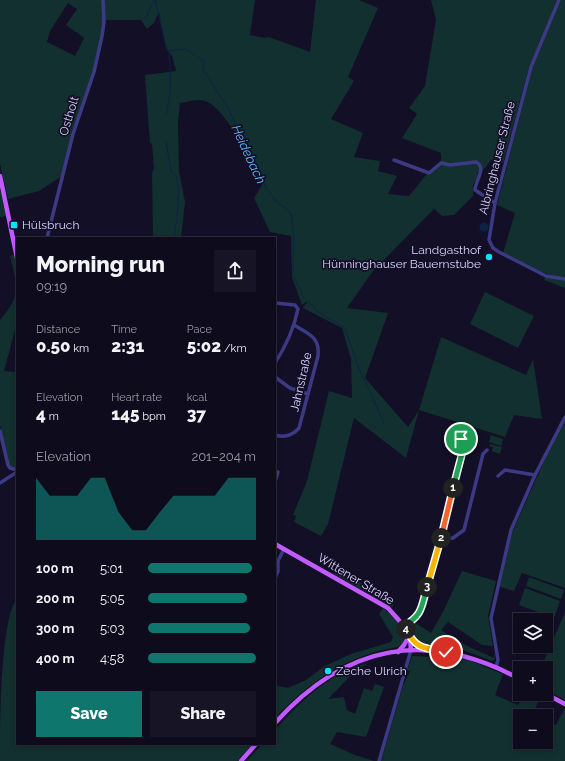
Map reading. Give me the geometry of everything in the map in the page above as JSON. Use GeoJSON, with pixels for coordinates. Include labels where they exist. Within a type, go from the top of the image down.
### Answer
{"type":"FeatureCollection","features":[{"type":"Feature","properties":{"kind":"main road"},"geometry":{"type":"LineString","coordinates":[[0,176],[16,253]]}},
{"type":"Feature","properties":{"kind":"main road","name":"Wittener Straße"},"geometry":{"type":"LineString","coordinates":[[276,545],[380,602],[394,614],[404,626],[409,637],[411,650]]}},
{"type":"Feature","properties":{"kind":"main road"},"geometry":{"type":"LineString","coordinates":[[398,652],[409,637],[424,649]]}},
{"type":"Feature","properties":{"kind":"main road"},"geometry":{"type":"LineString","coordinates":[[276,722],[305,694],[335,672],[368,658],[398,652],[424,649],[465,656],[496,667],[513,676]]}},
{"type":"Feature","properties":{"kind":"main road"},"geometry":{"type":"LineString","coordinates":[[553,698],[565,704]]}},
{"type":"Feature","properties":{"kind":"main road"},"geometry":{"type":"LineString","coordinates":[[241,761],[255,745]]}},
{"type":"Feature","properties":{"kind":"street","name":"Ostholt"},"geometry":{"type":"LineString","coordinates":[[47,237],[73,134],[94,72],[104,22],[103,0]]}},
{"type":"Feature","properties":{"kind":"street","name":"Albringhauser Straße"},"geometry":{"type":"LineString","coordinates":[[559,0],[531,67],[495,203],[489,240],[493,248],[541,274],[565,279]]}},
{"type":"Feature","properties":{"kind":"street"},"geometry":{"type":"LineString","coordinates":[[394,160],[429,172],[441,163],[450,165],[476,162],[479,163],[481,167],[475,190],[495,203]]}},
{"type":"Feature","properties":{"kind":"street"},"geometry":{"type":"LineString","coordinates":[[276,303],[297,306],[294,325],[282,352],[276,361]]}},
{"type":"Feature","properties":{"kind":"street","name":"Jahnstraße"},"geometry":{"type":"LineString","coordinates":[[276,435],[281,437],[291,434],[299,428],[318,356],[318,344],[316,339],[294,325]]}},
{"type":"Feature","properties":{"kind":"street"},"geometry":{"type":"LineString","coordinates":[[276,378],[290,388],[308,394]]}},
{"type":"Feature","properties":{"kind":"street"},"geometry":{"type":"LineString","coordinates":[[496,667],[498,660],[492,631],[492,613],[511,530],[535,475],[565,417]]}},
{"type":"Feature","properties":{"kind":"street"},"geometry":{"type":"LineString","coordinates":[[0,431],[8,465],[10,468],[16,471]]}},
{"type":"Feature","properties":{"kind":"street"},"geometry":{"type":"LineString","coordinates":[[404,626],[414,620],[420,612],[441,539],[464,446],[461,439]]}},
{"type":"Feature","properties":{"kind":"street"},"geometry":{"type":"LineString","coordinates":[[441,539],[453,538],[464,530],[483,454],[487,450]]}},
{"type":"Feature","properties":{"kind":"street"},"geometry":{"type":"LineString","coordinates":[[498,476],[505,470],[535,475]]}},
{"type":"Feature","properties":{"kind":"street"},"geometry":{"type":"LineString","coordinates":[[0,483],[16,472]]}},
{"type":"Feature","properties":{"kind":"street"},"geometry":{"type":"LineString","coordinates":[[276,479],[278,472]]}},
{"type":"Feature","properties":{"kind":"street"},"geometry":{"type":"LineString","coordinates":[[276,576],[278,572],[278,561],[284,549]]}},
{"type":"Feature","properties":{"kind":"street"},"geometry":{"type":"LineString","coordinates":[[379,761],[411,650]]}},
{"type":"Feature","properties":{"kind":"green space"},"geometry":{"type":"Polygon","coordinates":[[[0,0],[102,0],[103,24],[93,71],[62,176],[39,191],[8,199],[0,164],[0,0]],[[68,3],[50,31],[47,42],[75,56],[84,38],[66,25],[77,9],[68,3]]]}},
{"type":"Feature","properties":{"kind":"green space"},"geometry":{"type":"Polygon","coordinates":[[[103,0],[255,0],[250,35],[265,38],[269,37],[310,52],[316,0],[359,0],[378,8],[348,77],[354,81],[331,119],[363,133],[354,157],[380,161],[378,171],[397,176],[388,194],[409,196],[426,175],[442,164],[452,164],[441,162],[441,153],[402,138],[417,114],[409,108],[425,86],[436,20],[431,0],[557,0],[549,23],[529,67],[503,163],[491,160],[481,173],[477,172],[478,176],[473,185],[473,196],[454,215],[442,216],[434,209],[373,271],[347,308],[388,313],[365,378],[408,427],[419,410],[406,458],[354,418],[328,524],[321,536],[294,522],[296,516],[293,515],[307,481],[329,391],[352,398],[351,359],[342,328],[303,308],[308,301],[302,305],[292,277],[291,236],[270,232],[254,198],[262,185],[252,164],[238,138],[222,114],[205,101],[196,100],[180,103],[178,122],[179,171],[185,202],[181,237],[153,236],[152,173],[154,169],[152,144],[150,143],[145,75],[176,71],[172,56],[166,48],[159,12],[154,23],[147,29],[141,20],[105,20],[103,0]]]}},
{"type":"Feature","properties":{"kind":"green space"},"geometry":{"type":"Polygon","coordinates":[[[561,0],[565,0],[565,288],[544,280],[546,277],[554,276],[541,272],[503,253],[515,213],[497,205],[532,69],[561,0]]]}},
{"type":"Feature","properties":{"kind":"green space"},"geometry":{"type":"Polygon","coordinates":[[[1,191],[7,216],[0,217],[0,192],[1,191]]]}},
{"type":"Feature","properties":{"kind":"green space"},"geometry":{"type":"Polygon","coordinates":[[[14,254],[16,263],[16,283],[14,275],[10,256],[14,254]]]}},
{"type":"Feature","properties":{"kind":"green space"},"geometry":{"type":"Polygon","coordinates":[[[16,290],[16,330],[4,371],[16,372],[16,469],[12,468],[9,465],[0,425],[0,320],[12,304],[16,290]]]}},
{"type":"Feature","properties":{"kind":"green space"},"geometry":{"type":"Polygon","coordinates":[[[485,292],[534,316],[518,348],[470,324],[485,292]]]}},
{"type":"Feature","properties":{"kind":"green space"},"geometry":{"type":"Polygon","coordinates":[[[441,337],[526,375],[533,359],[542,419],[514,415],[505,437],[419,410],[441,337]]]}},
{"type":"Feature","properties":{"kind":"green space"},"geometry":{"type":"Polygon","coordinates":[[[565,420],[565,588],[522,573],[514,591],[500,587],[512,533],[557,432],[565,420]]]}},
{"type":"Feature","properties":{"kind":"green space"},"geometry":{"type":"Polygon","coordinates":[[[491,435],[503,439],[501,446],[489,442],[491,435]]]}},
{"type":"Feature","properties":{"kind":"green space"},"geometry":{"type":"Polygon","coordinates":[[[490,444],[502,447],[500,454],[492,451],[493,447],[489,446],[490,444]]]}},
{"type":"Feature","properties":{"kind":"green space"},"geometry":{"type":"Polygon","coordinates":[[[337,569],[394,602],[392,607],[334,574],[337,569]]]}},
{"type":"Feature","properties":{"kind":"green space"},"geometry":{"type":"Polygon","coordinates":[[[462,571],[496,581],[488,616],[493,646],[482,645],[448,622],[441,630],[467,646],[494,658],[495,652],[495,659],[492,661],[460,649],[421,643],[417,641],[410,629],[414,622],[431,633],[443,612],[462,571]]]}},
{"type":"Feature","properties":{"kind":"green space"},"geometry":{"type":"Polygon","coordinates":[[[529,577],[564,590],[561,599],[526,586],[529,577]]]}},
{"type":"Feature","properties":{"kind":"green space"},"geometry":{"type":"Polygon","coordinates":[[[525,588],[560,601],[554,618],[553,613],[541,613],[519,605],[525,588]]]}},
{"type":"Feature","properties":{"kind":"green space"},"geometry":{"type":"Polygon","coordinates":[[[16,600],[16,745],[252,745],[237,761],[0,761],[2,675],[7,628],[11,610],[16,600]]]}},
{"type":"Feature","properties":{"kind":"green space"},"geometry":{"type":"Polygon","coordinates":[[[383,608],[399,624],[404,634],[402,644],[398,647],[363,656],[346,663],[316,681],[276,717],[276,685],[288,688],[306,680],[325,666],[351,654],[391,642],[393,637],[379,614],[383,608]]]}},
{"type":"Feature","properties":{"kind":"green space"},"geometry":{"type":"Polygon","coordinates":[[[565,612],[565,700],[553,694],[553,661],[544,661],[547,653],[553,653],[553,640],[565,612]]]}},
{"type":"Feature","properties":{"kind":"green space"},"geometry":{"type":"Polygon","coordinates":[[[412,656],[457,658],[471,661],[503,674],[495,695],[518,705],[521,701],[539,701],[535,709],[513,709],[513,749],[553,749],[553,724],[556,725],[565,708],[565,761],[381,761],[403,686],[410,671],[407,671],[412,656]]]}},
{"type":"Feature","properties":{"kind":"green space"},"geometry":{"type":"Polygon","coordinates":[[[369,663],[356,670],[328,699],[344,697],[347,710],[355,714],[364,688],[372,691],[375,684],[384,687],[366,737],[337,732],[330,744],[355,755],[374,761],[247,761],[261,745],[276,745],[276,729],[306,698],[329,681],[355,667],[369,663]]]}},
{"type":"Feature","properties":{"kind":"water"},"geometry":{"type":"Polygon","coordinates":[[[484,222],[489,227],[484,232],[479,227],[484,222]]]}},
{"type":"Feature","properties":{"kind":"waterway"},"geometry":{"type":"LineString","coordinates":[[146,18],[154,0]]}},
{"type":"Feature","properties":{"kind":"waterway","name":"Heidebach"},"geometry":{"type":"LineString","coordinates":[[155,0],[168,51],[185,49],[204,61],[203,69],[229,110],[266,188],[276,201],[291,213],[294,235],[293,275],[304,298]]}},
{"type":"Feature","properties":{"kind":"waterway"},"geometry":{"type":"LineString","coordinates":[[166,114],[170,83],[169,51]]}},
{"type":"Feature","properties":{"kind":"waterway"},"geometry":{"type":"LineString","coordinates":[[166,142],[171,172],[176,175],[178,190],[178,206],[174,237]]}},
{"type":"Feature","properties":{"kind":"waterway","name":"Heidebach"},"geometry":{"type":"LineString","coordinates":[[309,302],[318,312],[345,328],[357,364],[385,425]]}},
{"type":"Feature","properties":{"kind":"place","name":"Hülsbruch"},"geometry":{"type":"Point","coordinates":[14,225]}},
{"type":"Feature","properties":{"kind":"place","name":"Landgasthof Hünninghauser Bauernstube"},"geometry":{"type":"Point","coordinates":[489,257]}},
{"type":"Feature","properties":{"kind":"place","name":"Zeche Ulrich"},"geometry":{"type":"Point","coordinates":[328,671]}},
{"type":"Feature","properties":{"kind":"route"},"geometry":{"type":"LineString","coordinates":[[446,652],[424,649],[410,639],[404,626],[414,620],[420,612],[441,539],[464,446],[461,439]]}}]}
